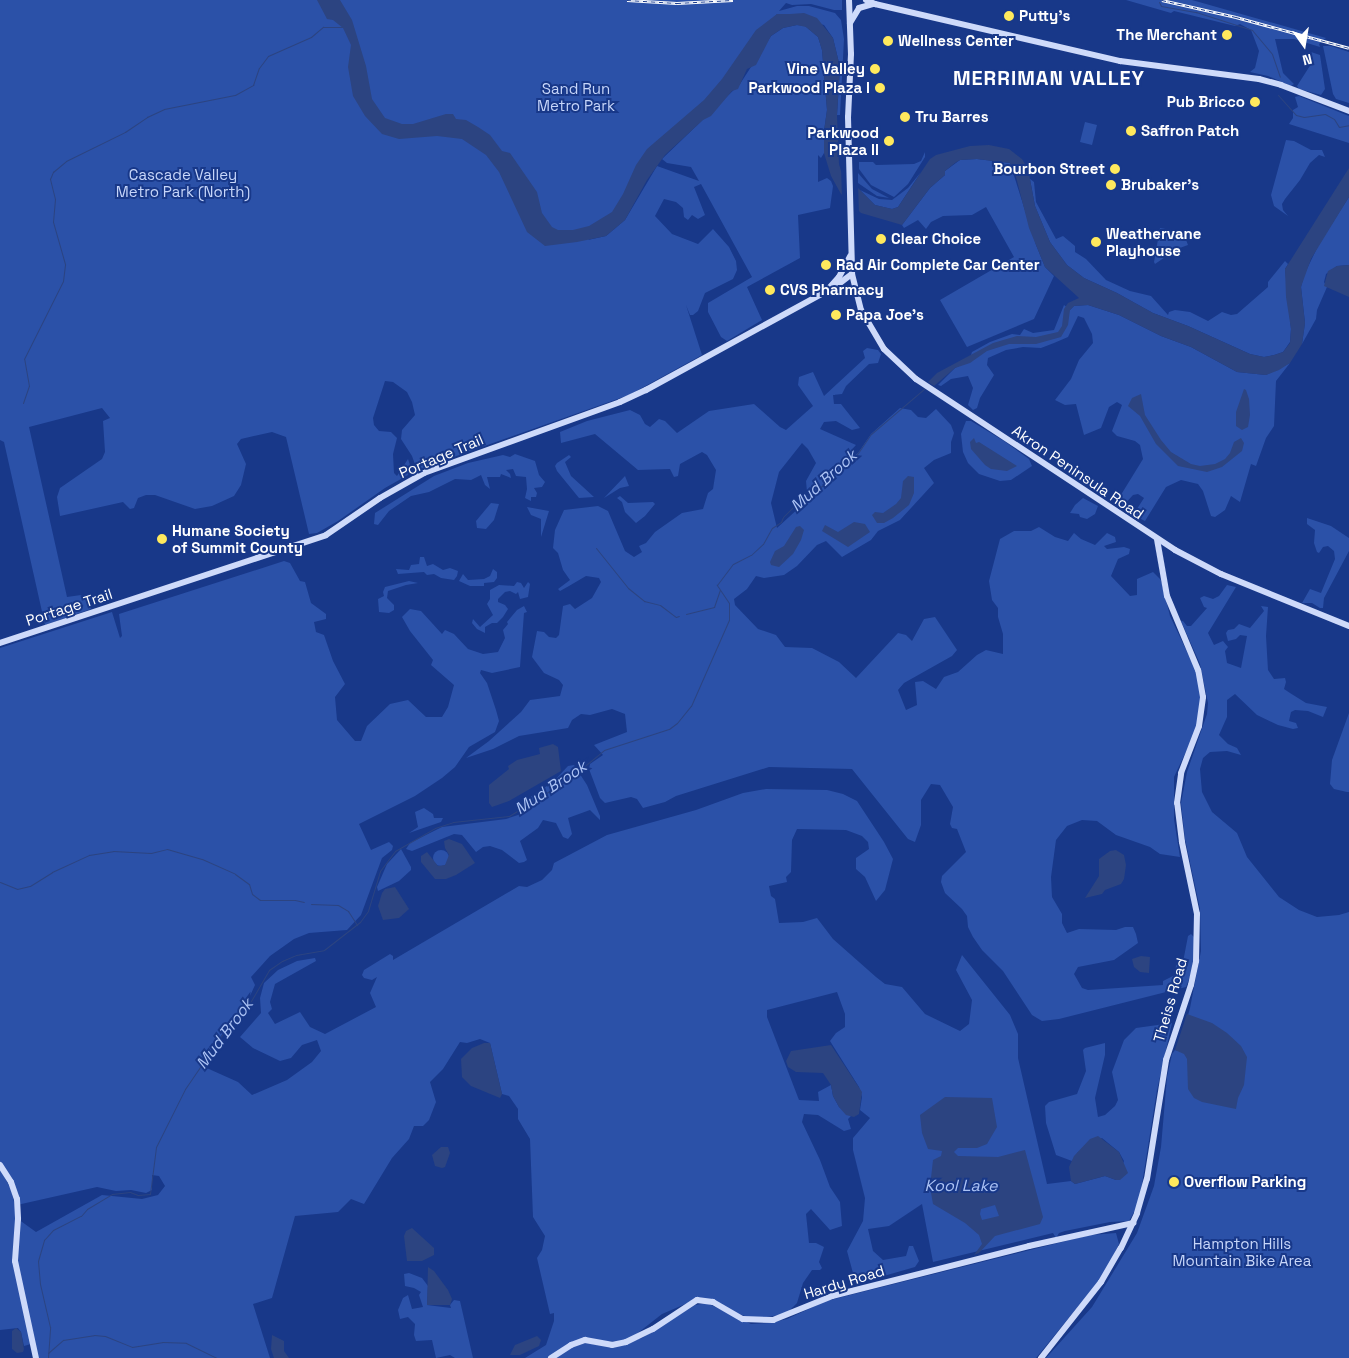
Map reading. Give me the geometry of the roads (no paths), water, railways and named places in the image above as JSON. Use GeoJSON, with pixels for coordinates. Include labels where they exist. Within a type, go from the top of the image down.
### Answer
{"type":"FeatureCollection","features":[{"type":"Feature","properties":{"kind":"street","name":"Akron Peninsula Road"},"geometry":{"type":"LineString","coordinates":[[849,0],[851,56],[848,117],[852,274],[862,310],[874,333],[894,360],[923,384],[1157,539],[1222,574],[1349,626]]}},
{"type":"Feature","properties":{"kind":"street"},"geometry":{"type":"LineString","coordinates":[[866,0],[876,4],[1127,62],[1259,79],[1281,85],[1349,111]]}},
{"type":"Feature","properties":{"kind":"street"},"geometry":{"type":"LineString","coordinates":[[850,24],[859,8],[865,5],[876,4]]}},
{"type":"Feature","properties":{"kind":"street"},"geometry":{"type":"LineString","coordinates":[[823,293],[839,277],[852,252]]}},
{"type":"Feature","properties":{"kind":"street","name":"Portage Trail"},"geometry":{"type":"LineString","coordinates":[[0,643],[316,540],[338,529],[380,498],[424,473],[620,402],[823,293],[852,274]]}},
{"type":"Feature","properties":{"kind":"street","name":"Theiss Road"},"geometry":{"type":"LineString","coordinates":[[1041,1358],[1101,1282],[1134,1223],[1147,1179],[1166,1060],[1192,978],[1198,934],[1196,904],[1182,842],[1177,803],[1181,773],[1203,710],[1202,688],[1195,664],[1167,596],[1157,539]]}},
{"type":"Feature","properties":{"kind":"street"},"geometry":{"type":"LineString","coordinates":[[0,1165],[10,1182],[16,1199],[18,1218],[15,1262],[36,1358]]}},
{"type":"Feature","properties":{"kind":"street","name":"Hardy Road"},"geometry":{"type":"LineString","coordinates":[[551,1358],[584,1340],[612,1345],[626,1342],[653,1329],[697,1300],[714,1302],[743,1319],[773,1320],[832,1296],[1029,1246],[1134,1223]]}},
{"type":"Feature","properties":{"kind":"water"},"geometry":{"type":"Polygon","coordinates":[[[317,0],[340,0],[352,20],[366,66],[372,99],[385,118],[402,124],[413,124],[446,114],[453,114],[456,119],[466,120],[478,127],[490,135],[502,151],[510,153],[537,192],[542,213],[552,227],[558,230],[573,230],[589,226],[612,212],[623,194],[636,165],[647,149],[704,100],[722,79],[756,30],[777,14],[804,13],[817,18],[833,38],[840,67],[837,115],[839,164],[841,171],[875,205],[892,209],[898,207],[930,159],[936,155],[970,146],[989,145],[1009,149],[1022,159],[1028,169],[1035,206],[1050,242],[1067,265],[1084,278],[1117,293],[1153,313],[1188,326],[1250,354],[1264,357],[1274,355],[1283,352],[1290,343],[1291,329],[1286,297],[1285,269],[1349,168],[1349,197],[1311,259],[1301,287],[1305,323],[1302,344],[1290,363],[1279,370],[1266,375],[1237,372],[1191,347],[1161,336],[1119,315],[1088,305],[1074,306],[1070,310],[1068,325],[1061,337],[1036,344],[1009,344],[987,351],[970,363],[955,368],[934,386],[928,382],[937,373],[993,343],[1017,336],[1036,337],[1058,332],[1062,326],[1064,309],[1068,303],[1079,298],[1045,267],[1029,228],[1015,173],[1010,163],[977,159],[960,160],[945,171],[945,175],[930,188],[902,225],[861,213],[841,194],[831,176],[824,153],[824,131],[827,110],[822,50],[818,37],[806,27],[797,25],[783,28],[771,36],[756,65],[747,69],[738,89],[732,91],[711,116],[703,120],[665,155],[647,180],[625,220],[606,236],[545,246],[527,232],[499,172],[486,155],[462,139],[437,136],[399,139],[382,134],[365,116],[353,96],[348,67],[351,45],[343,28],[333,20],[327,19],[317,0]]]}},
{"type":"Feature","properties":{"kind":"water"},"geometry":{"type":"Polygon","coordinates":[[[1349,265],[1349,297],[1324,286],[1328,271],[1337,266],[1349,265]]]}},
{"type":"Feature","properties":{"kind":"water"},"geometry":{"type":"Polygon","coordinates":[[[1244,389],[1249,399],[1250,415],[1248,427],[1242,430],[1236,426],[1236,412],[1244,389]]]}},
{"type":"Feature","properties":{"kind":"water"},"geometry":{"type":"Polygon","coordinates":[[[1141,394],[1145,415],[1161,440],[1171,452],[1191,464],[1200,466],[1215,464],[1225,459],[1230,453],[1234,442],[1241,438],[1244,443],[1242,451],[1222,467],[1207,472],[1178,466],[1156,444],[1140,416],[1128,406],[1132,398],[1141,394]]]}},
{"type":"Feature","properties":{"kind":"water"},"geometry":{"type":"Polygon","coordinates":[[[974,438],[976,443],[979,442],[1017,466],[1007,471],[991,469],[971,449],[970,442],[974,438]]]}},
{"type":"Feature","properties":{"kind":"water"},"geometry":{"type":"Polygon","coordinates":[[[908,476],[914,477],[914,493],[909,505],[893,518],[884,523],[877,523],[872,515],[875,512],[883,513],[896,504],[901,498],[903,481],[908,476]]]}},
{"type":"Feature","properties":{"kind":"water"},"geometry":{"type":"Polygon","coordinates":[[[854,522],[865,524],[870,532],[848,547],[822,531],[825,525],[838,532],[854,522]]]}},
{"type":"Feature","properties":{"kind":"water"},"geometry":{"type":"Polygon","coordinates":[[[800,526],[804,530],[793,554],[779,567],[771,565],[770,562],[775,551],[784,546],[796,527],[800,526]]]}},
{"type":"Feature","properties":{"kind":"water"},"geometry":{"type":"Polygon","coordinates":[[[553,744],[558,747],[561,771],[509,801],[492,807],[489,803],[489,785],[509,769],[508,766],[517,760],[540,754],[539,748],[553,744]]]}},
{"type":"Feature","properties":{"kind":"water"},"geometry":{"type":"Polygon","coordinates":[[[449,839],[462,844],[475,863],[446,879],[435,879],[421,862],[421,856],[427,852],[438,866],[445,865],[449,855],[444,841],[449,839]]]}},
{"type":"Feature","properties":{"kind":"water"},"geometry":{"type":"Polygon","coordinates":[[[1116,850],[1124,855],[1126,865],[1124,879],[1121,884],[1105,890],[1102,894],[1085,898],[1099,876],[1099,859],[1110,851],[1116,850]]]}},
{"type":"Feature","properties":{"kind":"water"},"geometry":{"type":"Polygon","coordinates":[[[395,887],[409,909],[399,918],[383,920],[378,906],[382,893],[385,889],[395,887]]]}},
{"type":"Feature","properties":{"kind":"water"},"geometry":{"type":"Polygon","coordinates":[[[1141,956],[1150,957],[1149,973],[1140,972],[1134,967],[1132,959],[1141,956]]]}},
{"type":"Feature","properties":{"kind":"water"},"geometry":{"type":"Polygon","coordinates":[[[1187,1014],[1212,1023],[1227,1033],[1241,1046],[1247,1057],[1244,1085],[1238,1098],[1236,1109],[1202,1102],[1194,1098],[1188,1089],[1187,1059],[1184,1054],[1175,1050],[1187,1014]]]}},
{"type":"Feature","properties":{"kind":"water"},"geometry":{"type":"Polygon","coordinates":[[[484,1043],[490,1043],[502,1094],[500,1098],[471,1086],[462,1077],[461,1059],[472,1048],[484,1043]]]}},
{"type":"Feature","properties":{"kind":"water"},"geometry":{"type":"Polygon","coordinates":[[[831,1045],[862,1092],[859,1114],[854,1117],[846,1115],[839,1107],[833,1096],[831,1085],[823,1073],[796,1072],[788,1067],[786,1061],[791,1051],[831,1045]]]}},
{"type":"Feature","properties":{"kind":"water","name":"Kool Lake"},"geometry":{"type":"Polygon","coordinates":[[[945,1097],[992,1098],[997,1127],[987,1144],[977,1148],[958,1148],[954,1152],[958,1156],[998,1157],[1025,1150],[1043,1217],[1040,1224],[995,1236],[979,1253],[974,1255],[982,1244],[979,1235],[965,1223],[933,1204],[930,1187],[933,1160],[941,1156],[942,1151],[928,1149],[922,1133],[920,1115],[945,1097]],[[995,1205],[981,1209],[982,1220],[999,1216],[995,1205]]]}},
{"type":"Feature","properties":{"kind":"water"},"geometry":{"type":"Polygon","coordinates":[[[1098,1136],[1119,1152],[1128,1173],[1120,1180],[1105,1176],[1075,1184],[1071,1181],[1069,1167],[1074,1156],[1090,1139],[1098,1136]]]}},
{"type":"Feature","properties":{"kind":"water"},"geometry":{"type":"Polygon","coordinates":[[[441,1147],[448,1147],[450,1153],[445,1167],[442,1168],[435,1166],[432,1155],[441,1147]]]}},
{"type":"Feature","properties":{"kind":"water"},"geometry":{"type":"Polygon","coordinates":[[[412,1228],[434,1248],[434,1255],[422,1261],[407,1261],[404,1236],[406,1231],[412,1228]]]}},
{"type":"Feature","properties":{"kind":"water"},"geometry":{"type":"Polygon","coordinates":[[[428,1267],[434,1271],[448,1290],[452,1299],[450,1305],[427,1305],[428,1267]]]}},
{"type":"Feature","properties":{"kind":"water"},"geometry":{"type":"Polygon","coordinates":[[[16,1328],[21,1332],[24,1349],[23,1352],[17,1353],[12,1349],[12,1331],[16,1328]]]}},
{"type":"Feature","properties":{"kind":"water"},"geometry":{"type":"Polygon","coordinates":[[[272,1335],[284,1341],[284,1351],[289,1358],[274,1358],[271,1349],[272,1335]]]}},
{"type":"Feature","properties":{"kind":"water"},"geometry":{"type":"Polygon","coordinates":[[[537,1336],[541,1340],[539,1346],[520,1355],[510,1355],[515,1345],[537,1336]]]}},
{"type":"Feature","properties":{"kind":"waterway"},"geometry":{"type":"LineString","coordinates":[[1159,2],[1161,6],[1196,12],[1252,30],[1272,54],[1280,77]]}},
{"type":"Feature","properties":{"kind":"waterway"},"geometry":{"type":"LineString","coordinates":[[23,403],[29,386],[24,359],[63,281],[65,264],[53,222],[55,199],[50,179],[53,172],[66,161],[125,132],[147,117],[164,109],[235,95],[253,85],[259,68],[268,56],[311,37],[323,27],[342,27]]}},
{"type":"Feature","properties":{"kind":"waterway"},"geometry":{"type":"LineString","coordinates":[[1278,95],[1296,115],[1304,117],[1325,114],[1334,119],[1339,127],[1349,125]]}},
{"type":"Feature","properties":{"kind":"waterway","name":"Mud Brook"},"geometry":{"type":"LineString","coordinates":[[48,1358],[50,1327],[40,1284],[38,1261],[44,1240],[53,1230],[81,1216],[87,1209],[112,1194],[130,1192],[138,1195],[150,1194],[156,1147],[185,1089],[224,1032],[244,1013],[269,970],[282,961],[296,955],[324,950],[360,922],[368,911],[380,871],[395,851],[435,828],[453,822],[509,816],[569,779],[604,750],[669,729],[677,723],[691,706],[729,620],[729,603],[717,585],[733,564],[751,555],[763,544],[772,528],[781,522],[783,517],[801,499],[823,485],[858,453],[871,434],[924,389]]}},
{"type":"Feature","properties":{"kind":"waterway"},"geometry":{"type":"LineString","coordinates":[[596,548],[628,588],[644,601],[660,605],[676,617],[679,616]]}},
{"type":"Feature","properties":{"kind":"waterway"},"geometry":{"type":"LineString","coordinates":[[686,614],[714,607],[720,590]]}},
{"type":"Feature","properties":{"kind":"waterway"},"geometry":{"type":"LineString","coordinates":[[0,882],[17,889],[30,886],[52,872],[89,855],[113,851],[151,853],[167,849],[202,859],[235,874],[249,884],[252,894],[260,900],[295,900],[304,902]]}},
{"type":"Feature","properties":{"kind":"waterway"},"geometry":{"type":"LineString","coordinates":[[311,904],[338,905],[348,911],[357,925]]}},
{"type":"Feature","properties":{"kind":"waterway"},"geometry":{"type":"LineString","coordinates":[[48,1353],[63,1340],[94,1335],[105,1336],[132,1347],[162,1342],[186,1343],[217,1358]]}},
{"type":"Feature","properties":{"kind":"railway"},"geometry":{"type":"LineString","coordinates":[[627,0],[677,3],[733,0]]}},
{"type":"Feature","properties":{"kind":"railway"},"geometry":{"type":"LineString","coordinates":[[1162,0],[1236,17],[1349,48]]}},
{"type":"Feature","properties":{"kind":"place","name":"Putty's"},"geometry":{"type":"Point","coordinates":[1009,16]}},
{"type":"Feature","properties":{"kind":"place","name":"The Merchant"},"geometry":{"type":"Point","coordinates":[1227,35]}},
{"type":"Feature","properties":{"kind":"place","name":"Wellness Center"},"geometry":{"type":"Point","coordinates":[888,41]}},
{"type":"Feature","properties":{"kind":"place","name":"Vine Valley"},"geometry":{"type":"Point","coordinates":[875,69]}},
{"type":"Feature","properties":{"kind":"place","name":"Parkwood Plaza I"},"geometry":{"type":"Point","coordinates":[880,88]}},
{"type":"Feature","properties":{"kind":"place","name":"Pub Bricco"},"geometry":{"type":"Point","coordinates":[1255,102]}},
{"type":"Feature","properties":{"kind":"place","name":"Tru Barres"},"geometry":{"type":"Point","coordinates":[905,117]}},
{"type":"Feature","properties":{"kind":"place","name":"Saffron Patch"},"geometry":{"type":"Point","coordinates":[1131,131]}},
{"type":"Feature","properties":{"kind":"place","name":"Parkwood Plaza II"},"geometry":{"type":"Point","coordinates":[889,141]}},
{"type":"Feature","properties":{"kind":"place","name":"Bourbon Street"},"geometry":{"type":"Point","coordinates":[1115,169]}},
{"type":"Feature","properties":{"kind":"place","name":"Brubaker's"},"geometry":{"type":"Point","coordinates":[1111,185]}},
{"type":"Feature","properties":{"kind":"place","name":"Clear Choice"},"geometry":{"type":"Point","coordinates":[881,239]}},
{"type":"Feature","properties":{"kind":"place","name":"Weathervane Playhouse"},"geometry":{"type":"Point","coordinates":[1096,242]}},
{"type":"Feature","properties":{"kind":"place","name":"Rad Air Complete Car Center"},"geometry":{"type":"Point","coordinates":[826,265]}},
{"type":"Feature","properties":{"kind":"place","name":"CVS Pharmacy"},"geometry":{"type":"Point","coordinates":[770,290]}},
{"type":"Feature","properties":{"kind":"place","name":"Papa Joe's"},"geometry":{"type":"Point","coordinates":[836,315]}},
{"type":"Feature","properties":{"kind":"place","name":"Humane Society of Summit County"},"geometry":{"type":"Point","coordinates":[162,539]}},
{"type":"Feature","properties":{"kind":"place","name":"Overflow Parking"},"geometry":{"type":"Point","coordinates":[1174,1182]}},
{"type":"Feature","properties":{"kind":"district","name":"MERRIMAN VALLEY"},"geometry":{"type":"Point","coordinates":[1049,78]}},
{"type":"Feature","properties":{"kind":"park label","name":"Sand Run Metro Park"},"geometry":{"type":"Point","coordinates":[576,96]}},
{"type":"Feature","properties":{"kind":"park label","name":"Cascade Valley Metro Park (North)"},"geometry":{"type":"Point","coordinates":[183,182]}},
{"type":"Feature","properties":{"kind":"park label","name":"Hampton Hills Mountain Bike Area"},"geometry":{"type":"Point","coordinates":[1242,1252]}}]}
